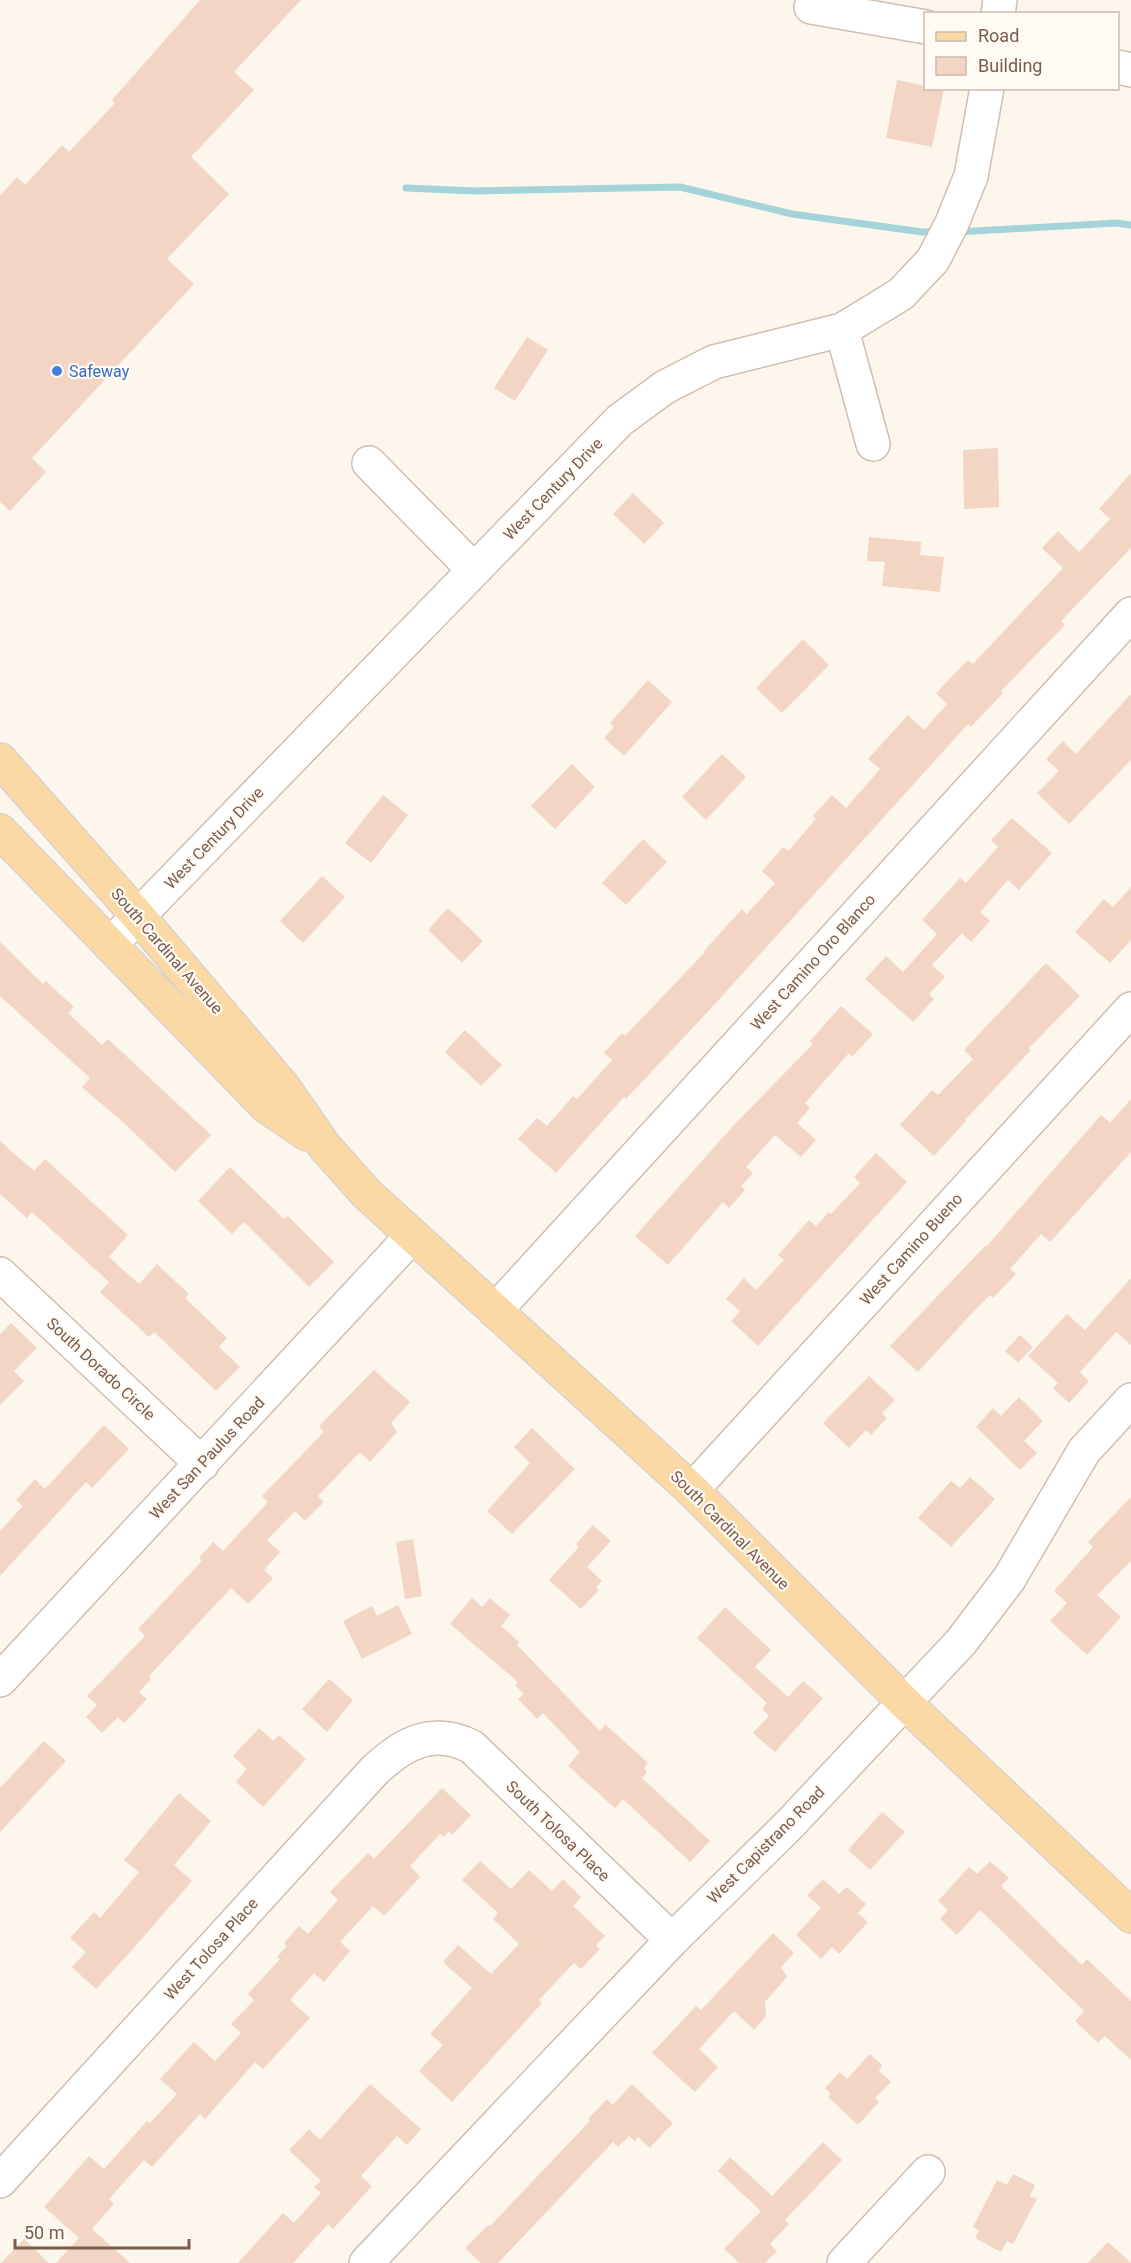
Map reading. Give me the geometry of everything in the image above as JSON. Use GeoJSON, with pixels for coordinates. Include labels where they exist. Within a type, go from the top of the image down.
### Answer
{"type":"FeatureCollection","features":[{"type":"Feature","properties":{"kind":"main road","name":"South Cardinal Avenue"},"geometry":{"type":"LineString","coordinates":[[0,760],[138,916],[284,1088],[325,1148],[366,1192],[692,1490],[904,1703],[1131,1916]]}},
{"type":"Feature","properties":{"kind":"main road","name":"South Cardinal Avenue"},"geometry":{"type":"LineString","coordinates":[[0,831],[266,1106],[325,1148]]}},
{"type":"Feature","properties":{"kind":"street"},"geometry":{"type":"LineString","coordinates":[[811,7],[924,27]]}},
{"type":"Feature","properties":{"kind":"street","name":"West Century Drive"},"geometry":{"type":"LineString","coordinates":[[110,945],[620,420],[665,387],[714,362],[842,330],[901,294],[933,260],[952,223],[971,176],[987,90]]}},
{"type":"Feature","properties":{"kind":"street"},"geometry":{"type":"LineString","coordinates":[[842,330],[873,444]]}},
{"type":"Feature","properties":{"kind":"street"},"geometry":{"type":"LineString","coordinates":[[369,463],[474,570]]}},
{"type":"Feature","properties":{"kind":"street","name":"West Camino Oro Blanco"},"geometry":{"type":"LineString","coordinates":[[495,1311],[1131,614]]}},
{"type":"Feature","properties":{"kind":"street","name":"West Camino Bueno"},"geometry":{"type":"LineString","coordinates":[[692,1490],[1131,1009]]}},
{"type":"Feature","properties":{"kind":"street","name":"West San Paulus Road"},"geometry":{"type":"LineString","coordinates":[[0,1680],[412,1236]]}},
{"type":"Feature","properties":{"kind":"street","name":"South Dorado Circle"},"geometry":{"type":"LineString","coordinates":[[0,1274],[202,1464]]}},
{"type":"Feature","properties":{"kind":"street","name":"West Capistrano Road"},"geometry":{"type":"LineString","coordinates":[[366,2263],[672,1940],[790,1824],[961,1642],[1009,1579],[1084,1451],[1131,1400]]}},
{"type":"Feature","properties":{"kind":"street","name":"West Tolosa Place"},"geometry":{"type":"LineString","coordinates":[[0,2181],[375,1770],[390,1756],[407,1746],[425,1738],[436,1738]]}},
{"type":"Feature","properties":{"kind":"street","name":"South Tolosa Place"},"geometry":{"type":"LineString","coordinates":[[436,1738],[460,1741],[471,1747],[672,1940]]}},
{"type":"Feature","properties":{"kind":"street"},"geometry":{"type":"LineString","coordinates":[[844,2263],[928,2172]]}},
{"type":"Feature","properties":{"kind":"building","name":"Safeway"},"geometry":{"type":"Polygon","coordinates":[[[200,0],[301,0],[234,72],[254,90],[191,157],[229,194],[167,259],[194,284],[32,458],[46,472],[10,511],[0,502],[0,196],[17,177],[25,185],[62,145],[69,152],[115,103],[112,100],[200,0]]]}},
{"type":"Feature","properties":{"kind":"building"},"geometry":{"type":"Polygon","coordinates":[[[897,80],[924,86],[924,90],[944,90],[932,147],[886,138],[897,80]]]}},
{"type":"Feature","properties":{"kind":"building"},"geometry":{"type":"Polygon","coordinates":[[[527,337],[548,350],[515,401],[494,388],[527,337]]]}},
{"type":"Feature","properties":{"kind":"building"},"geometry":{"type":"Polygon","coordinates":[[[998,448],[999,507],[964,509],[963,450],[998,448]]]}},
{"type":"Feature","properties":{"kind":"building"},"geometry":{"type":"Polygon","coordinates":[[[1131,473],[1131,548],[1061,621],[1065,625],[1001,691],[1003,693],[971,727],[968,724],[715,1004],[626,1099],[624,1097],[556,1173],[518,1139],[537,1118],[547,1126],[573,1096],[577,1099],[612,1060],[604,1053],[622,1033],[625,1036],[705,952],[742,909],[747,914],[775,883],[762,871],[783,847],[788,851],[816,819],[813,816],[832,795],[846,808],[880,769],[868,759],[908,715],[924,730],[947,704],[936,693],[968,660],[973,664],[1063,568],[1042,548],[1058,531],[1079,552],[1110,519],[1099,509],[1131,473]]]}},
{"type":"Feature","properties":{"kind":"building"},"geometry":{"type":"Polygon","coordinates":[[[633,493],[664,523],[644,544],[613,514],[633,493]]]}},
{"type":"Feature","properties":{"kind":"building"},"geometry":{"type":"Polygon","coordinates":[[[869,537],[921,542],[920,555],[944,557],[940,592],[882,586],[885,562],[867,561],[869,537]]]}},
{"type":"Feature","properties":{"kind":"building"},"geometry":{"type":"Polygon","coordinates":[[[803,639],[829,665],[782,713],[756,688],[803,639]]]}},
{"type":"Feature","properties":{"kind":"building"},"geometry":{"type":"Polygon","coordinates":[[[648,680],[672,702],[624,756],[604,738],[614,727],[610,723],[648,680]]]}},
{"type":"Feature","properties":{"kind":"building"},"geometry":{"type":"Polygon","coordinates":[[[1131,694],[1131,760],[1069,824],[1037,793],[1059,771],[1046,759],[1063,741],[1076,754],[1131,694]]]}},
{"type":"Feature","properties":{"kind":"building"},"geometry":{"type":"Polygon","coordinates":[[[722,754],[746,777],[706,820],[682,797],[722,754]]]}},
{"type":"Feature","properties":{"kind":"building"},"geometry":{"type":"Polygon","coordinates":[[[572,764],[595,787],[555,829],[531,806],[572,764]]]}},
{"type":"Feature","properties":{"kind":"building"},"geometry":{"type":"Polygon","coordinates":[[[383,795],[408,815],[371,863],[345,843],[383,795]]]}},
{"type":"Feature","properties":{"kind":"building"},"geometry":{"type":"Polygon","coordinates":[[[1012,818],[1052,853],[1019,890],[1008,880],[980,912],[990,921],[971,942],[962,933],[932,965],[945,977],[929,994],[934,999],[913,1022],[865,979],[886,956],[903,972],[937,934],[922,920],[960,878],[966,883],[998,847],[991,840],[1012,818]]]}},
{"type":"Feature","properties":{"kind":"building"},"geometry":{"type":"Polygon","coordinates":[[[643,839],[667,862],[626,905],[602,883],[643,839]]]}},
{"type":"Feature","properties":{"kind":"building"},"geometry":{"type":"Polygon","coordinates":[[[322,876],[345,897],[303,943],[280,921],[322,876]]]}},
{"type":"Feature","properties":{"kind":"building"},"geometry":{"type":"Polygon","coordinates":[[[1131,887],[1131,940],[1110,963],[1075,932],[1104,899],[1113,907],[1131,887]]]}},
{"type":"Feature","properties":{"kind":"building"},"geometry":{"type":"Polygon","coordinates":[[[448,908],[483,941],[462,963],[428,930],[448,908]]]}},
{"type":"Feature","properties":{"kind":"building"},"geometry":{"type":"Polygon","coordinates":[[[0,942],[43,984],[46,981],[74,1007],[68,1013],[102,1045],[108,1039],[211,1135],[175,1172],[82,1087],[90,1078],[0,996],[0,942]]]}},
{"type":"Feature","properties":{"kind":"building"},"geometry":{"type":"Polygon","coordinates":[[[1046,963],[1080,996],[1029,1048],[1031,1050],[934,1156],[900,1125],[932,1090],[938,1095],[973,1059],[964,1050],[1046,963]]]}},
{"type":"Feature","properties":{"kind":"building"},"geometry":{"type":"Polygon","coordinates":[[[841,1006],[873,1034],[852,1057],[849,1053],[805,1103],[810,1108],[797,1123],[816,1140],[801,1157],[775,1135],[746,1167],[753,1173],[741,1186],[745,1190],[729,1208],[723,1202],[668,1265],[635,1236],[734,1125],[813,1044],[810,1041],[841,1006]]]}},
{"type":"Feature","properties":{"kind":"building"},"geometry":{"type":"Polygon","coordinates":[[[465,1030],[502,1065],[481,1086],[445,1052],[465,1030]]]}},
{"type":"Feature","properties":{"kind":"building"},"geometry":{"type":"Polygon","coordinates":[[[1131,1099],[1131,1152],[1050,1242],[1041,1234],[1010,1269],[1016,1274],[993,1298],[990,1295],[972,1313],[918,1372],[890,1346],[986,1247],[1101,1115],[1110,1123],[1131,1099]]]}},
{"type":"Feature","properties":{"kind":"building"},"geometry":{"type":"Polygon","coordinates":[[[0,1141],[34,1171],[45,1159],[128,1235],[109,1257],[139,1284],[157,1264],[189,1294],[185,1298],[227,1338],[219,1347],[240,1367],[216,1391],[154,1332],[149,1337],[100,1292],[109,1282],[32,1212],[27,1218],[0,1194],[0,1141]]]}},
{"type":"Feature","properties":{"kind":"building"},"geometry":{"type":"Polygon","coordinates":[[[876,1153],[907,1182],[758,1346],[731,1321],[740,1311],[726,1299],[744,1278],[756,1290],[784,1260],[778,1255],[809,1220],[816,1226],[829,1212],[831,1214],[860,1183],[854,1177],[876,1153]]]}},
{"type":"Feature","properties":{"kind":"building"},"geometry":{"type":"Polygon","coordinates":[[[230,1167],[284,1219],[288,1216],[334,1262],[309,1287],[244,1222],[232,1234],[198,1201],[230,1167]]]}},
{"type":"Feature","properties":{"kind":"building"},"geometry":{"type":"Polygon","coordinates":[[[1131,1278],[1131,1345],[1116,1332],[1080,1372],[1089,1381],[1069,1403],[1053,1388],[1058,1383],[1028,1356],[1067,1314],[1085,1330],[1131,1278]]]}},
{"type":"Feature","properties":{"kind":"building"},"geometry":{"type":"Polygon","coordinates":[[[11,1323],[37,1348],[14,1371],[24,1381],[0,1405],[0,1334],[11,1323]]]}},
{"type":"Feature","properties":{"kind":"building"},"geometry":{"type":"Polygon","coordinates":[[[1020,1335],[1033,1347],[1018,1363],[1005,1351],[1020,1335]]]}},
{"type":"Feature","properties":{"kind":"building"},"geometry":{"type":"Polygon","coordinates":[[[374,1370],[410,1402],[391,1423],[397,1432],[370,1462],[360,1452],[318,1496],[324,1502],[305,1521],[295,1511],[267,1540],[280,1552],[264,1570],[273,1578],[248,1604],[231,1588],[149,1676],[151,1679],[139,1692],[147,1699],[124,1723],[118,1717],[102,1733],[86,1717],[97,1705],[87,1696],[145,1636],[138,1629],[202,1561],[199,1558],[213,1542],[223,1551],[268,1502],[262,1496],[324,1432],[319,1426],[374,1370]]]}},
{"type":"Feature","properties":{"kind":"building"},"geometry":{"type":"Polygon","coordinates":[[[869,1376],[895,1400],[882,1413],[887,1418],[871,1435],[866,1430],[849,1448],[823,1423],[869,1376]]]}},
{"type":"Feature","properties":{"kind":"building"},"geometry":{"type":"Polygon","coordinates":[[[1019,1397],[1043,1421],[1024,1441],[1037,1453],[1020,1470],[976,1427],[993,1408],[1001,1416],[1019,1397]]]}},
{"type":"Feature","properties":{"kind":"building"},"geometry":{"type":"Polygon","coordinates":[[[104,1425],[129,1449],[92,1488],[86,1482],[0,1576],[0,1531],[23,1506],[16,1500],[35,1479],[45,1489],[104,1425]]]}},
{"type":"Feature","properties":{"kind":"building"},"geometry":{"type":"Polygon","coordinates":[[[532,1428],[575,1469],[512,1534],[487,1511],[530,1463],[514,1447],[532,1428]]]}},
{"type":"Feature","properties":{"kind":"building"},"geometry":{"type":"Polygon","coordinates":[[[970,1477],[995,1499],[951,1547],[918,1518],[951,1481],[960,1488],[970,1477]]]}},
{"type":"Feature","properties":{"kind":"building"},"geometry":{"type":"Polygon","coordinates":[[[1131,1497],[1131,1561],[1097,1595],[1121,1617],[1087,1655],[1050,1621],[1067,1603],[1054,1591],[1093,1547],[1088,1542],[1131,1497]]]}},
{"type":"Feature","properties":{"kind":"building"},"geometry":{"type":"Polygon","coordinates":[[[593,1525],[611,1541],[587,1567],[602,1581],[596,1587],[599,1590],[581,1609],[549,1580],[579,1547],[576,1544],[593,1525]]]}},
{"type":"Feature","properties":{"kind":"building"},"geometry":{"type":"Polygon","coordinates":[[[413,1539],[422,1596],[405,1599],[396,1542],[413,1539]]]}},
{"type":"Feature","properties":{"kind":"building"},"geometry":{"type":"Polygon","coordinates":[[[472,1598],[482,1607],[490,1598],[510,1615],[501,1626],[519,1642],[517,1645],[600,1731],[605,1724],[648,1763],[644,1768],[647,1773],[642,1778],[710,1841],[690,1862],[623,1799],[615,1808],[568,1766],[580,1752],[543,1713],[537,1719],[518,1699],[524,1694],[515,1685],[518,1682],[450,1624],[472,1598]]]}},
{"type":"Feature","properties":{"kind":"building"},"geometry":{"type":"Polygon","coordinates":[[[398,1605],[412,1634],[362,1659],[343,1621],[372,1606],[377,1616],[398,1605]]]}},
{"type":"Feature","properties":{"kind":"building"},"geometry":{"type":"Polygon","coordinates":[[[725,1607],[771,1650],[755,1667],[788,1697],[803,1681],[823,1698],[775,1752],[753,1733],[769,1716],[762,1709],[767,1703],[697,1638],[725,1607]]]}},
{"type":"Feature","properties":{"kind":"building"},"geometry":{"type":"Polygon","coordinates":[[[329,1679],[353,1700],[327,1732],[302,1709],[329,1679]]]}},
{"type":"Feature","properties":{"kind":"building"},"geometry":{"type":"Polygon","coordinates":[[[259,1728],[273,1741],[279,1735],[306,1759],[263,1807],[236,1782],[247,1769],[233,1756],[259,1728]]]}},
{"type":"Feature","properties":{"kind":"building"},"geometry":{"type":"Polygon","coordinates":[[[44,1741],[66,1761],[0,1832],[0,1788],[44,1741]]]}},
{"type":"Feature","properties":{"kind":"building"},"geometry":{"type":"Polygon","coordinates":[[[442,1788],[471,1815],[452,1835],[449,1831],[444,1837],[440,1834],[410,1866],[420,1877],[384,1916],[373,1906],[340,1942],[350,1951],[324,1982],[314,1973],[290,2000],[310,2018],[263,2069],[255,2062],[205,2119],[200,2114],[152,2167],[144,2160],[109,2199],[114,2204],[92,2229],[130,2263],[56,2263],[79,2238],[44,2207],[89,2156],[104,2169],[147,2121],[150,2123],[177,2094],[160,2079],[194,2042],[215,2061],[241,2033],[231,2024],[254,2000],[248,1994],[280,1959],[277,1957],[287,1946],[284,1943],[299,1926],[308,1934],[338,1900],[330,1892],[368,1853],[374,1859],[442,1788]]]}},
{"type":"Feature","properties":{"kind":"building"},"geometry":{"type":"Polygon","coordinates":[[[179,1793],[211,1821],[174,1865],[192,1881],[96,1989],[72,1967],[86,1952],[70,1938],[94,1912],[100,1918],[139,1872],[124,1860],[179,1793]]]}},
{"type":"Feature","properties":{"kind":"building"},"geometry":{"type":"Polygon","coordinates":[[[882,1812],[905,1832],[870,1870],[848,1850],[882,1812]]]}},
{"type":"Feature","properties":{"kind":"building"},"geometry":{"type":"Polygon","coordinates":[[[480,1861],[511,1889],[529,1870],[552,1891],[563,1879],[581,1897],[573,1906],[605,1936],[596,1945],[600,1949],[581,1969],[574,1963],[539,2000],[542,2003],[452,2102],[419,2071],[443,2045],[430,2034],[472,1988],[443,1962],[458,1945],[491,1974],[519,1944],[493,1919],[498,1913],[462,1880],[480,1861]]]}},
{"type":"Feature","properties":{"kind":"building"},"geometry":{"type":"Polygon","coordinates":[[[990,1861],[1009,1878],[1001,1886],[1082,1965],[1087,1959],[1131,2001],[1131,2060],[1105,2036],[1098,2043],[1075,2021],[1084,2011],[980,1910],[957,1935],[940,1919],[948,1910],[938,1901],[969,1867],[977,1874],[990,1861]]]}},
{"type":"Feature","properties":{"kind":"building"},"geometry":{"type":"Polygon","coordinates":[[[823,1879],[839,1894],[847,1887],[866,1904],[858,1913],[868,1922],[839,1954],[832,1947],[821,1959],[796,1935],[821,1908],[807,1895],[823,1879]]]}},
{"type":"Feature","properties":{"kind":"building"},"geometry":{"type":"Polygon","coordinates":[[[773,1933],[794,1953],[781,1967],[787,1977],[765,2002],[766,2016],[754,2030],[734,2011],[699,2049],[718,2067],[695,2092],[652,2053],[696,2006],[701,2010],[773,1933]]]}},
{"type":"Feature","properties":{"kind":"building"},"geometry":{"type":"Polygon","coordinates":[[[870,2054],[882,2065],[879,2071],[891,2082],[875,2098],[879,2102],[858,2125],[828,2097],[831,2094],[825,2088],[840,2072],[847,2079],[870,2054]]]}},
{"type":"Feature","properties":{"kind":"building"},"geometry":{"type":"Polygon","coordinates":[[[370,2084],[421,2129],[407,2145],[397,2136],[361,2176],[372,2186],[333,2229],[328,2224],[293,2263],[238,2263],[283,2213],[294,2223],[321,2193],[314,2187],[321,2181],[289,2150],[309,2129],[320,2140],[370,2084]]]}},
{"type":"Feature","properties":{"kind":"building"},"geometry":{"type":"Polygon","coordinates":[[[632,2084],[673,2123],[650,2148],[638,2137],[635,2141],[629,2136],[618,2147],[613,2142],[498,2263],[481,2263],[465,2248],[488,2225],[490,2226],[590,2121],[588,2119],[607,2099],[613,2105],[632,2084]]]}},
{"type":"Feature","properties":{"kind":"building"},"geometry":{"type":"Polygon","coordinates":[[[823,2142],[842,2160],[785,2220],[789,2224],[770,2244],[777,2251],[765,2263],[739,2263],[724,2249],[761,2211],[718,2171],[730,2157],[772,2196],[823,2142]]]}},
{"type":"Feature","properties":{"kind":"building"},"geometry":{"type":"Polygon","coordinates":[[[1013,2174],[1035,2185],[1030,2196],[1037,2199],[1013,2244],[1007,2241],[1001,2252],[975,2238],[979,2230],[973,2227],[997,2180],[1007,2185],[1013,2174]]]}},
{"type":"Feature","properties":{"kind":"building"},"geometry":{"type":"Polygon","coordinates":[[[24,2239],[49,2263],[1,2263],[24,2239]]]}},
{"type":"Feature","properties":{"kind":"building"},"geometry":{"type":"Polygon","coordinates":[[[1108,2242],[1131,2263],[1088,2263],[1108,2242]]]}},
{"type":"Feature","properties":{"kind":"waterway"},"geometry":{"type":"LineString","coordinates":[[406,188],[476,191],[680,187],[792,214],[922,232],[937,232]]}},
{"type":"Feature","properties":{"kind":"waterway"},"geometry":{"type":"LineString","coordinates":[[957,232],[1116,223],[1131,225]]}},
{"type":"Feature","properties":{"kind":"place","name":"Safeway"},"geometry":{"type":"Point","coordinates":[57,371]}}]}
